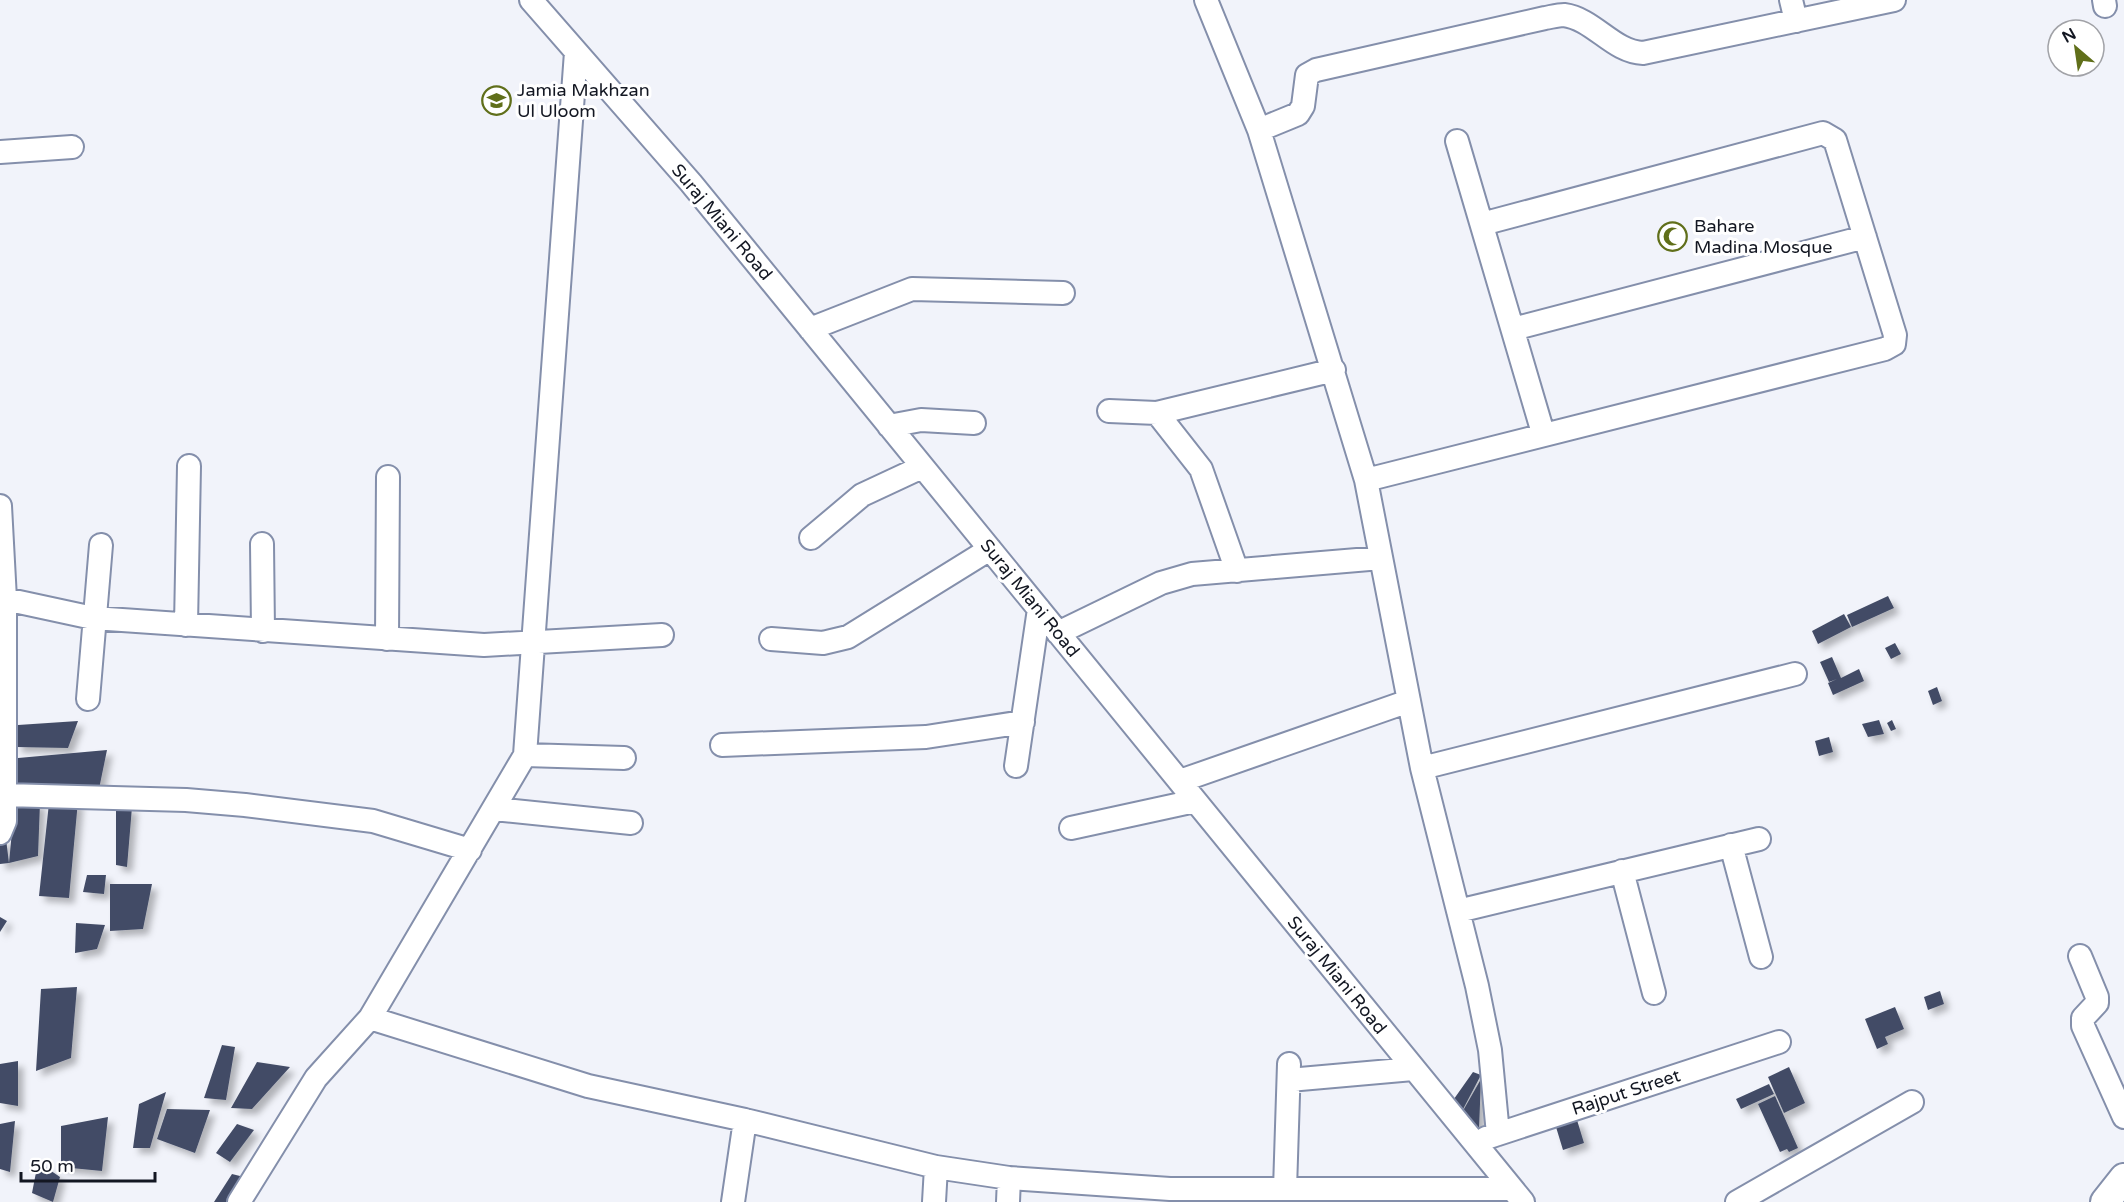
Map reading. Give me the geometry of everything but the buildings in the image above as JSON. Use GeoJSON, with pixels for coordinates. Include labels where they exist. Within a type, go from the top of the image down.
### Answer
{"type":"FeatureCollection","features":[{"type":"Feature","properties":{"kind":"main road"},"geometry":{"type":"LineString","coordinates":[[2105,1202],[2124,1179]]}},
{"type":"Feature","properties":{"kind":"street","name":"Suraj Miani Road"},"geometry":{"type":"LineString","coordinates":[[531,0],[691,183],[1517,1196]]}},
{"type":"Feature","properties":{"kind":"street"},"geometry":{"type":"LineString","coordinates":[[1206,0],[1259,130],[1334,369],[1366,480],[1422,768],[1490,1050],[1498,1134]]}},
{"type":"Feature","properties":{"kind":"street"},"geometry":{"type":"LineString","coordinates":[[1259,130],[1298,114],[1303,106],[1308,75],[1316,70],[1545,18],[1563,15],[1580,21],[1630,53],[1643,53],[1793,11],[1894,0]]}},
{"type":"Feature","properties":{"kind":"street"},"geometry":{"type":"LineString","coordinates":[[239,1202],[316,1078],[370,1018],[525,755],[535,643],[576,52]]}},
{"type":"Feature","properties":{"kind":"street"},"geometry":{"type":"LineString","coordinates":[[1366,480],[1543,433],[1885,349],[1894,344],[1895,335],[1835,140],[1823,133],[1482,224]]}},
{"type":"Feature","properties":{"kind":"street"},"geometry":{"type":"LineString","coordinates":[[1457,141],[1543,433]]}},
{"type":"Feature","properties":{"kind":"street"},"geometry":{"type":"LineString","coordinates":[[0,152],[72,147]]}},
{"type":"Feature","properties":{"kind":"street"},"geometry":{"type":"LineString","coordinates":[[1513,329],[1865,237]]}},
{"type":"Feature","properties":{"kind":"street"},"geometry":{"type":"LineString","coordinates":[[810,329],[912,289],[1063,293]]}},
{"type":"Feature","properties":{"kind":"street"},"geometry":{"type":"LineString","coordinates":[[1109,411],[1157,413],[1334,369]]}},
{"type":"Feature","properties":{"kind":"street"},"geometry":{"type":"LineString","coordinates":[[1157,413],[1201,469],[1237,571]]}},
{"type":"Feature","properties":{"kind":"street"},"geometry":{"type":"LineString","coordinates":[[889,426],[921,420],[974,423]]}},
{"type":"Feature","properties":{"kind":"street"},"geometry":{"type":"LineString","coordinates":[[186,625],[189,466]]}},
{"type":"Feature","properties":{"kind":"street"},"geometry":{"type":"LineString","coordinates":[[811,538],[862,495],[922,467]]}},
{"type":"Feature","properties":{"kind":"street"},"geometry":{"type":"LineString","coordinates":[[387,639],[388,477]]}},
{"type":"Feature","properties":{"kind":"street"},"geometry":{"type":"LineString","coordinates":[[0,506],[5,599],[3,642],[5,821],[0,833]]}},
{"type":"Feature","properties":{"kind":"street"},"geometry":{"type":"LineString","coordinates":[[262,544],[263,631]]}},
{"type":"Feature","properties":{"kind":"street"},"geometry":{"type":"LineString","coordinates":[[88,699],[93,618],[101,545]]}},
{"type":"Feature","properties":{"kind":"street"},"geometry":{"type":"LineString","coordinates":[[771,639],[823,643],[848,637],[990,549]]}},
{"type":"Feature","properties":{"kind":"street"},"geometry":{"type":"LineString","coordinates":[[1058,633],[1161,583],[1192,574],[1381,558]]}},
{"type":"Feature","properties":{"kind":"street"},"geometry":{"type":"LineString","coordinates":[[5,599],[93,618],[484,645],[662,634]]}},
{"type":"Feature","properties":{"kind":"street"},"geometry":{"type":"LineString","coordinates":[[1016,766],[1039,609]]}},
{"type":"Feature","properties":{"kind":"street"},"geometry":{"type":"LineString","coordinates":[[1422,768],[1795,674]]}},
{"type":"Feature","properties":{"kind":"street"},"geometry":{"type":"LineString","coordinates":[[1180,781],[1409,701]]}},
{"type":"Feature","properties":{"kind":"street"},"geometry":{"type":"LineString","coordinates":[[722,745],[926,737],[1023,722]]}},
{"type":"Feature","properties":{"kind":"street"},"geometry":{"type":"LineString","coordinates":[[525,755],[624,758]]}},
{"type":"Feature","properties":{"kind":"street"},"geometry":{"type":"LineString","coordinates":[[5,795],[186,800],[373,821],[470,850]]}},
{"type":"Feature","properties":{"kind":"street"},"geometry":{"type":"LineString","coordinates":[[1071,828],[1195,801]]}},
{"type":"Feature","properties":{"kind":"street"},"geometry":{"type":"LineString","coordinates":[[494,809],[631,823]]}},
{"type":"Feature","properties":{"kind":"street"},"geometry":{"type":"LineString","coordinates":[[1458,911],[1759,839]]}},
{"type":"Feature","properties":{"kind":"street"},"geometry":{"type":"LineString","coordinates":[[1731,845],[1761,957]]}},
{"type":"Feature","properties":{"kind":"street"},"geometry":{"type":"LineString","coordinates":[[1622,871],[1654,993]]}},
{"type":"Feature","properties":{"kind":"street"},"geometry":{"type":"LineString","coordinates":[[2080,956],[2097,997],[2097,1003],[2083,1018],[2083,1026],[2124,1117]]}},
{"type":"Feature","properties":{"kind":"street"},"geometry":{"type":"LineString","coordinates":[[370,1018],[588,1086],[745,1120],[936,1167],[1009,1178],[1169,1195],[1284,1189],[1517,1196]]}},
{"type":"Feature","properties":{"kind":"street","name":"Rajput Street"},"geometry":{"type":"LineString","coordinates":[[1473,1143],[1779,1042]]}},
{"type":"Feature","properties":{"kind":"street"},"geometry":{"type":"LineString","coordinates":[[1284,1189],[1289,1072],[1413,1069]]}},
{"type":"Feature","properties":{"kind":"street"},"geometry":{"type":"LineString","coordinates":[[1737,1202],[1912,1102]]}},
{"type":"Feature","properties":{"kind":"street"},"geometry":{"type":"LineString","coordinates":[[733,1202],[745,1120]]}},
{"type":"Feature","properties":{"kind":"street"},"geometry":{"type":"LineString","coordinates":[[934,1202],[936,1167]]}},
{"type":"Feature","properties":{"kind":"street"},"geometry":{"type":"LineString","coordinates":[[1008,1202],[1009,1178]]}},
{"type":"Feature","properties":{"kind":"place","name":"Jamia Makhzan Ul Uloom"},"geometry":{"type":"Point","coordinates":[496,100]}},
{"type":"Feature","properties":{"kind":"place","name":"Bahare Madina Mosque"},"geometry":{"type":"Point","coordinates":[1673,236]}}]}
